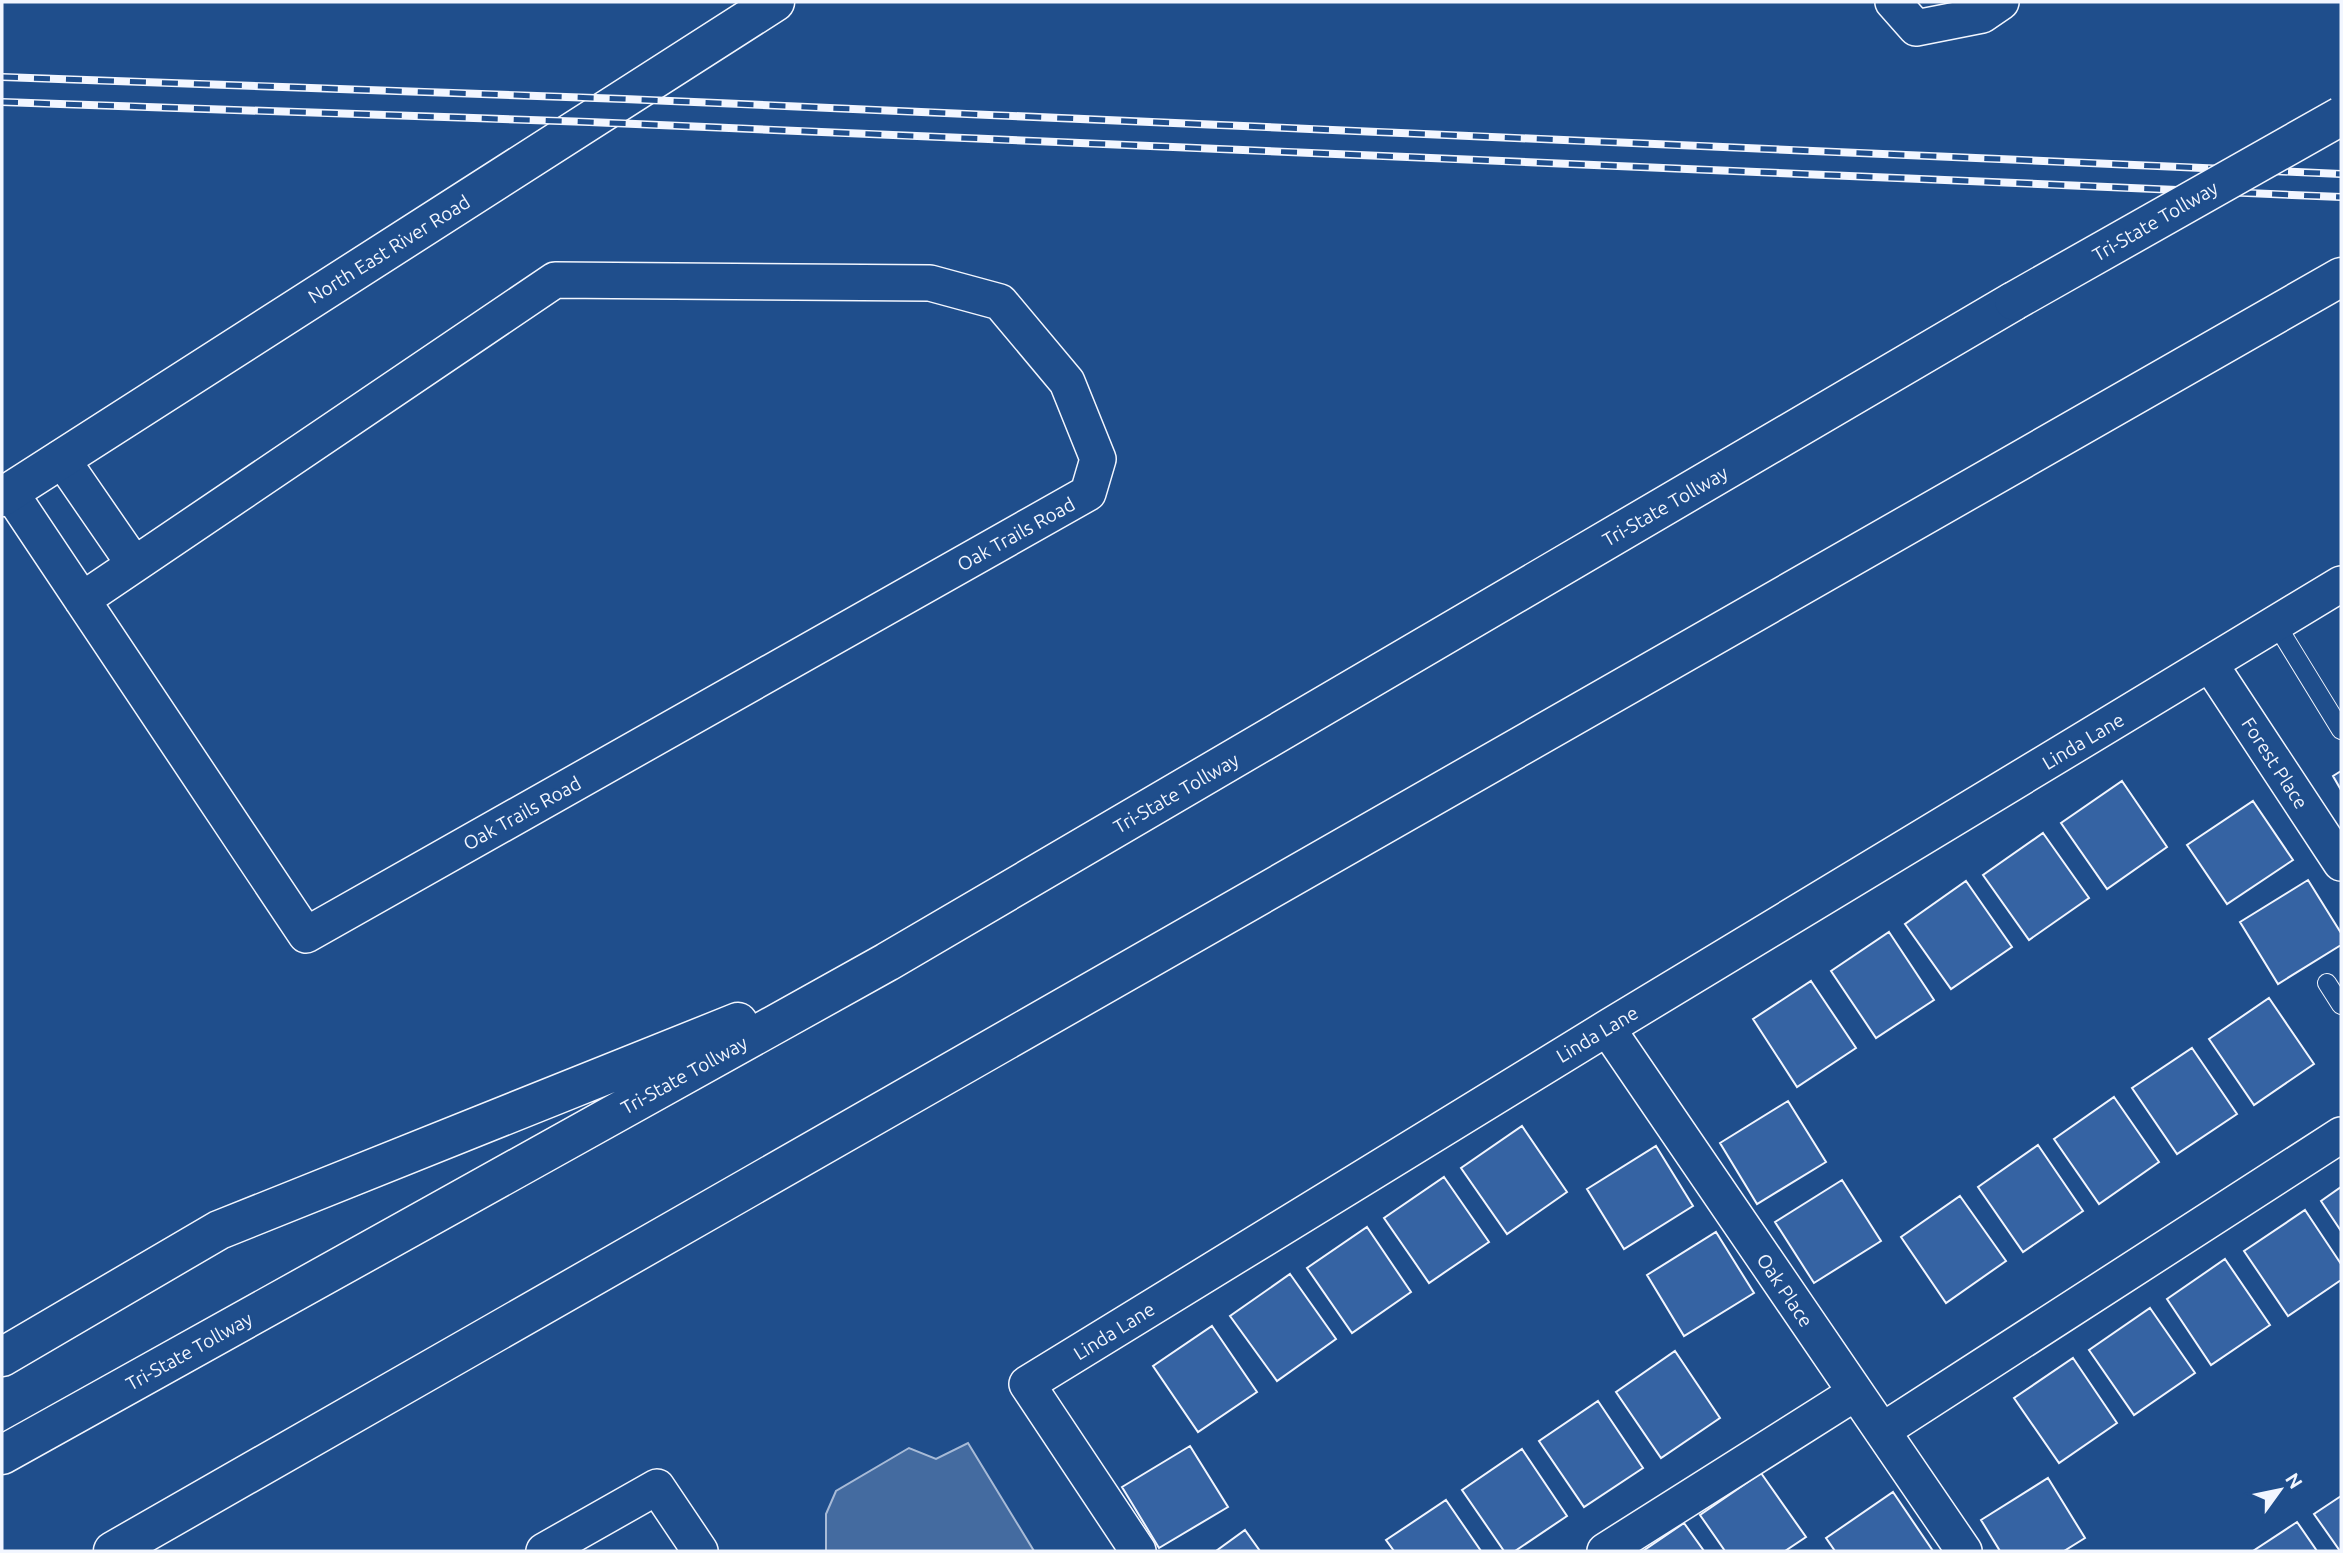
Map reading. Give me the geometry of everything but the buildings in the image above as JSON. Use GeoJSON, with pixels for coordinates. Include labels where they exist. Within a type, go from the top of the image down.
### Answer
{"type":"FeatureCollection","features":[{"type":"Feature","properties":{"kind":"main road","name":"North East River Road"},"geometry":{"type":"LineString","coordinates":[[6,494],[775,2]]}},
{"type":"Feature","properties":{"kind":"main road","name":"Tri-State Tollway"},"geometry":{"type":"LineString","coordinates":[[2,1455],[887,962],[2014,301],[2341,116]]}},
{"type":"Feature","properties":{"kind":"main road"},"geometry":{"type":"LineString","coordinates":[[113,1551],[2341,277]]}},
{"type":"Feature","properties":{"kind":"main road"},"geometry":{"type":"LineString","coordinates":[[2,1357],[219,1230],[887,962]]}},
{"type":"Feature","properties":{"kind":"street"},"geometry":{"type":"LineString","coordinates":[[1893,2],[1916,28],[1982,15],[2001,2]]}},
{"type":"Feature","properties":{"kind":"street","name":"Oak Trails Road"},"geometry":{"type":"LineString","coordinates":[[6,494],[82,600],[306,935],[1088,493],[1098,459],[1067,382],[1000,302],[930,283],[555,280],[82,600]]}},
{"type":"Feature","properties":{"kind":"street"},"geometry":{"type":"LineString","coordinates":[[61,458],[134,564]]}},
{"type":"Feature","properties":{"kind":"street","name":"Linda Lane"},"geometry":{"type":"LineString","coordinates":[[1138,1551],[1027,1384],[1607,1028],[2341,584]]}},
{"type":"Feature","properties":{"kind":"street","name":"Forest Place"},"geometry":{"type":"LineString","coordinates":[[2210,664],[2341,863]]}},
{"type":"Feature","properties":{"kind":"street","name":"Oak Place"},"geometry":{"type":"LineString","coordinates":[[1607,1028],[1964,1551]]}},
{"type":"Feature","properties":{"kind":"street"},"geometry":{"type":"LineString","coordinates":[[1882,1430],[2341,1135]]}},
{"type":"Feature","properties":{"kind":"street"},"geometry":{"type":"LineString","coordinates":[[1605,1551],[1855,1393]]}},
{"type":"Feature","properties":{"kind":"street"},"geometry":{"type":"LineString","coordinates":[[544,1551],[657,1487],[699,1551]]}},
{"type":"Feature","properties":{"kind":"lane"},"geometry":{"type":"LineString","coordinates":[[2276,624],[2341,730]]}},
{"type":"Feature","properties":{"kind":"lane"},"geometry":{"type":"LineString","coordinates":[[2327,983],[2341,1005]]}},
{"type":"Feature","properties":{"kind":"water"},"geometry":{"type":"Polygon","coordinates":[[[968,1443],[1034,1551],[826,1551],[826,1514],[836,1491],[909,1448],[936,1459],[968,1443]]]}},
{"type":"Feature","properties":{"kind":"railway"},"geometry":{"type":"LineString","coordinates":[[2,77],[624,99],[2341,174]]}},
{"type":"Feature","properties":{"kind":"railway"},"geometry":{"type":"LineString","coordinates":[[2,102],[589,122],[2341,197]]}}]}
